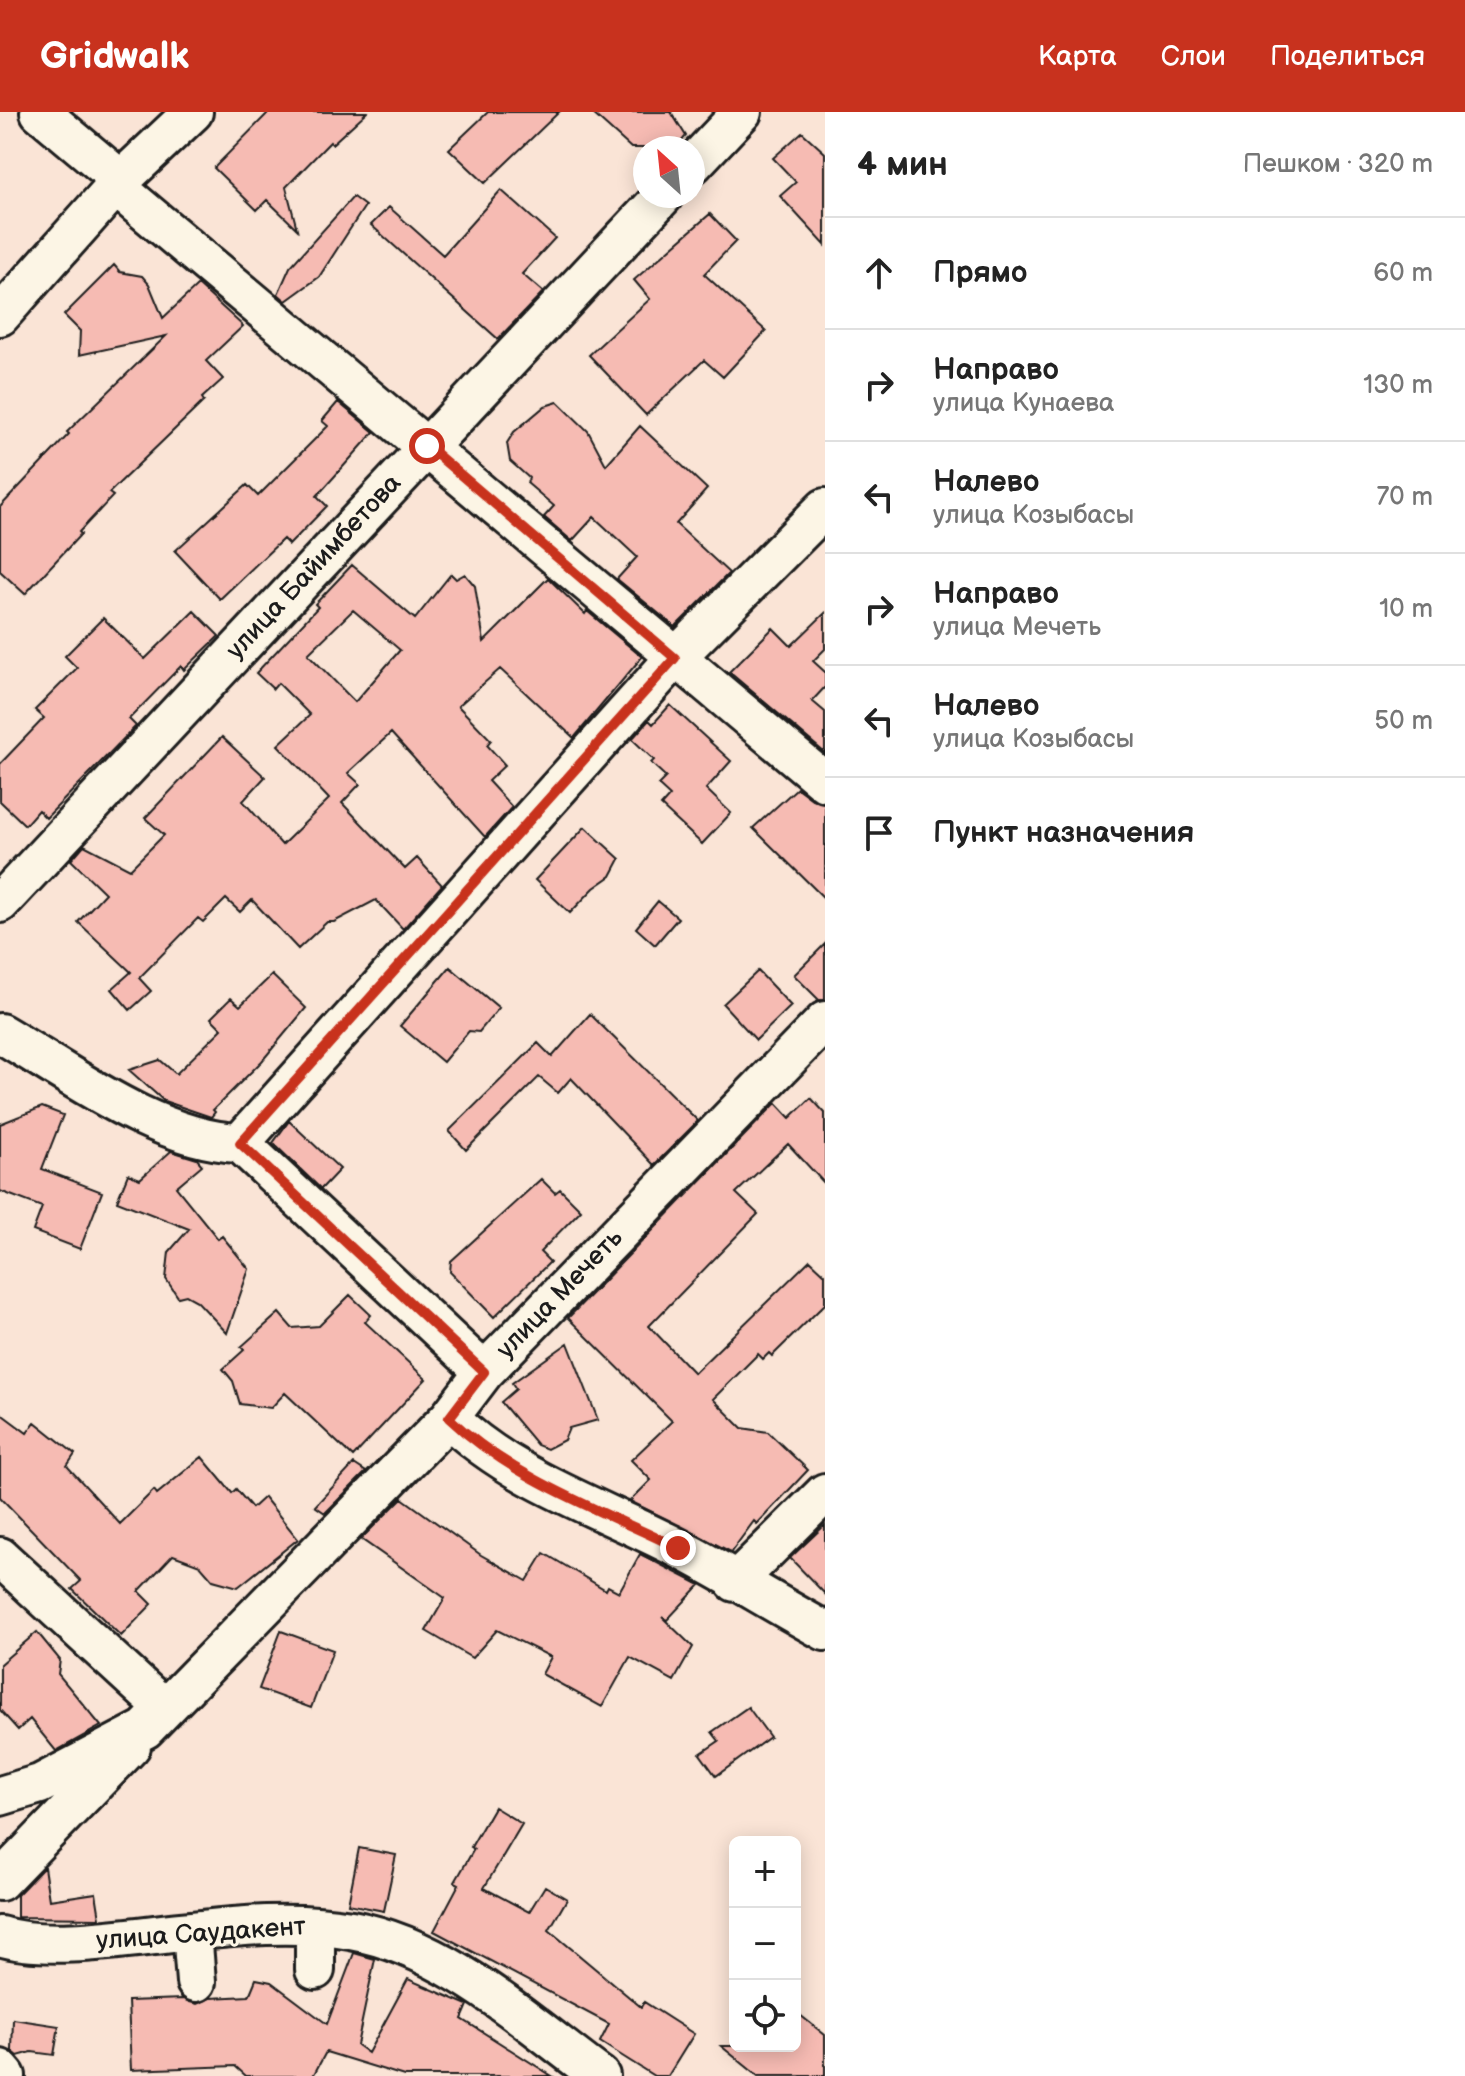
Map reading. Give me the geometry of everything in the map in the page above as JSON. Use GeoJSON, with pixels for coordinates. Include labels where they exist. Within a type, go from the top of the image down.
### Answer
{"type":"FeatureCollection","features":[{"type":"Feature","properties":{"kind":"street"},"geometry":{"type":"LineString","coordinates":[[40,112],[118,183],[825,782]]}},
{"type":"Feature","properties":{"kind":"street"},"geometry":{"type":"LineString","coordinates":[[0,316],[118,183],[193,112]]}},
{"type":"Feature","properties":{"kind":"street"},"geometry":{"type":"LineString","coordinates":[[705,151],[742,112]]}},
{"type":"Feature","properties":{"kind":"street","name":"улица Байимбетова"},"geometry":{"type":"LineString","coordinates":[[0,903],[652,208]]}},
{"type":"Feature","properties":{"kind":"street"},"geometry":{"type":"LineString","coordinates":[[226,1142],[675,658],[825,508]]}},
{"type":"Feature","properties":{"kind":"street","name":"улица Мечеть"},"geometry":{"type":"LineString","coordinates":[[154,1718],[449,1418],[484,1372],[825,1021]]}},
{"type":"Feature","properties":{"kind":"street"},"geometry":{"type":"LineString","coordinates":[[0,1033],[122,1105],[226,1142],[484,1372]]}},
{"type":"Feature","properties":{"kind":"street"},"geometry":{"type":"LineString","coordinates":[[449,1418],[469,1438],[525,1475],[678,1548],[825,1631]]}},
{"type":"Feature","properties":{"kind":"street"},"geometry":{"type":"LineString","coordinates":[[735,1582],[825,1493]]}},
{"type":"Feature","properties":{"kind":"street"},"geometry":{"type":"LineString","coordinates":[[0,1557],[154,1718]]}},
{"type":"Feature","properties":{"kind":"street"},"geometry":{"type":"LineString","coordinates":[[0,1796],[40,1784],[154,1718]]}},
{"type":"Feature","properties":{"kind":"street"},"geometry":{"type":"LineString","coordinates":[[0,1881],[21,1855],[99,1782],[154,1718]]}},
{"type":"Feature","properties":{"kind":"street","name":"улица Саудакент"},"geometry":{"type":"LineString","coordinates":[[0,1936],[76,1942],[289,1924],[351,1930],[416,1950],[485,1991],[600,2076]]}},
{"type":"Feature","properties":{"kind":"street"},"geometry":{"type":"LineString","coordinates":[[315,1926],[315,1970]]}},
{"type":"Feature","properties":{"kind":"street"},"geometry":{"type":"LineString","coordinates":[[192,1931],[196,1982]]}},
{"type":"Feature","properties":{"kind":"street"},"geometry":{"type":"LineString","coordinates":[[0,2069],[6,2076]]}},
{"type":"Feature","properties":{"kind":"building"},"geometry":{"type":"Polygon","coordinates":[[[269,112],[367,112],[332,144],[330,142],[286,187],[297,229],[267,200],[257,210],[214,168],[269,112]]]}},
{"type":"Feature","properties":{"kind":"building"},"geometry":{"type":"Polygon","coordinates":[[[488,112],[559,112],[485,183],[449,149],[488,112]]]}},
{"type":"Feature","properties":{"kind":"building"},"geometry":{"type":"Polygon","coordinates":[[[591,112],[671,112],[686,136],[633,136],[631,148],[591,112]]]}},
{"type":"Feature","properties":{"kind":"building"},"geometry":{"type":"Polygon","coordinates":[[[802,132],[825,153],[825,245],[780,196],[796,182],[773,158],[802,132]]]}},
{"type":"Feature","properties":{"kind":"building"},"geometry":{"type":"Polygon","coordinates":[[[501,190],[555,238],[522,274],[543,292],[498,339],[371,225],[389,207],[443,255],[501,190]]]}},
{"type":"Feature","properties":{"kind":"building"},"geometry":{"type":"Polygon","coordinates":[[[353,197],[365,206],[319,277],[286,301],[278,294],[290,267],[353,197]]]}},
{"type":"Feature","properties":{"kind":"building"},"geometry":{"type":"Polygon","coordinates":[[[710,214],[736,241],[704,274],[766,331],[723,377],[704,360],[646,415],[589,355],[650,299],[634,280],[710,214]]]}},
{"type":"Feature","properties":{"kind":"building"},"geometry":{"type":"Polygon","coordinates":[[[114,265],[120,272],[142,276],[149,284],[163,318],[198,285],[243,326],[206,361],[223,379],[109,493],[113,496],[25,594],[0,571],[0,507],[69,434],[67,432],[166,336],[79,355],[80,331],[64,315],[114,265]]]}},
{"type":"Feature","properties":{"kind":"building"},"geometry":{"type":"Polygon","coordinates":[[[338,402],[374,432],[317,496],[327,506],[289,545],[283,539],[220,599],[175,551],[247,485],[258,496],[328,426],[322,421],[338,402]]]}},
{"type":"Feature","properties":{"kind":"building"},"geometry":{"type":"Polygon","coordinates":[[[558,402],[588,431],[606,465],[640,426],[707,489],[676,524],[729,573],[675,627],[617,579],[637,557],[594,517],[572,541],[544,517],[554,506],[527,483],[529,478],[510,461],[507,443],[514,432],[545,406],[558,402]]]}},
{"type":"Feature","properties":{"kind":"building"},"geometry":{"type":"Polygon","coordinates":[[[352,565],[415,619],[451,574],[456,579],[465,574],[475,586],[484,642],[548,578],[585,614],[587,611],[642,657],[574,738],[500,669],[458,706],[491,740],[487,745],[505,765],[488,781],[512,807],[485,837],[391,733],[348,773],[360,784],[342,803],[405,869],[417,858],[442,885],[403,929],[376,900],[334,922],[327,922],[298,949],[252,900],[240,912],[226,899],[203,922],[198,918],[139,978],[151,991],[130,1010],[112,989],[131,972],[78,922],[105,893],[71,860],[84,845],[130,869],[164,835],[145,818],[222,737],[265,777],[243,801],[282,845],[329,799],[278,745],[310,715],[278,683],[273,689],[256,673],[318,607],[315,604],[352,565]],[[353,610],[308,654],[355,702],[400,650],[353,610]]]}},
{"type":"Feature","properties":{"kind":"building"},"geometry":{"type":"Polygon","coordinates":[[[194,611],[219,636],[184,670],[181,666],[129,719],[136,726],[46,818],[38,810],[25,825],[0,801],[0,764],[44,718],[35,710],[77,668],[65,656],[103,618],[145,659],[194,611]]]}},
{"type":"Feature","properties":{"kind":"building"},"geometry":{"type":"Polygon","coordinates":[[[825,613],[825,649],[813,661],[825,672],[825,687],[812,701],[825,712],[825,753],[729,672],[773,628],[791,646],[825,613]]]}},
{"type":"Feature","properties":{"kind":"building"},"geometry":{"type":"Polygon","coordinates":[[[670,705],[731,761],[706,789],[731,813],[702,844],[661,806],[670,796],[658,785],[666,777],[632,739],[649,720],[653,724],[670,705]]]}},
{"type":"Feature","properties":{"kind":"building"},"geometry":{"type":"Polygon","coordinates":[[[797,788],[812,799],[825,803],[825,899],[753,828],[797,788]]]}},
{"type":"Feature","properties":{"kind":"building"},"geometry":{"type":"Polygon","coordinates":[[[585,827],[620,859],[611,876],[594,888],[570,913],[535,880],[585,827]]]}},
{"type":"Feature","properties":{"kind":"building"},"geometry":{"type":"Polygon","coordinates":[[[658,901],[678,918],[655,945],[636,928],[658,901]]]}},
{"type":"Feature","properties":{"kind":"building"},"geometry":{"type":"Polygon","coordinates":[[[825,944],[825,1000],[819,1000],[794,975],[825,944]]]}},
{"type":"Feature","properties":{"kind":"building"},"geometry":{"type":"Polygon","coordinates":[[[450,967],[499,1008],[479,1032],[469,1031],[443,1062],[400,1026],[450,967]]]}},
{"type":"Feature","properties":{"kind":"building"},"geometry":{"type":"Polygon","coordinates":[[[758,971],[791,1006],[756,1040],[723,1004],[758,971]]]}},
{"type":"Feature","properties":{"kind":"building"},"geometry":{"type":"Polygon","coordinates":[[[272,975],[306,1008],[262,1061],[213,1110],[215,1112],[211,1117],[164,1101],[129,1070],[160,1060],[176,1074],[222,1029],[211,1018],[231,998],[240,1006],[272,975]]]}},
{"type":"Feature","properties":{"kind":"building"},"geometry":{"type":"Polygon","coordinates":[[[590,1014],[698,1121],[654,1165],[571,1078],[558,1093],[539,1077],[466,1150],[449,1131],[538,1043],[552,1057],[590,1014]]]}},
{"type":"Feature","properties":{"kind":"building"},"geometry":{"type":"Polygon","coordinates":[[[811,1098],[825,1113],[825,1184],[788,1144],[736,1193],[758,1214],[649,1326],[694,1373],[810,1260],[825,1274],[825,1304],[772,1356],[769,1353],[763,1359],[758,1354],[713,1399],[742,1428],[768,1432],[808,1470],[757,1524],[754,1521],[731,1552],[630,1501],[651,1480],[631,1460],[672,1421],[568,1318],[776,1103],[790,1118],[811,1098]]]}},
{"type":"Feature","properties":{"kind":"building"},"geometry":{"type":"Polygon","coordinates":[[[42,1107],[63,1115],[42,1169],[102,1192],[80,1249],[33,1231],[42,1207],[0,1191],[0,1124],[42,1107]]]}},
{"type":"Feature","properties":{"kind":"building"},"geometry":{"type":"Polygon","coordinates":[[[289,1121],[340,1169],[321,1189],[273,1143],[289,1121]]]}},
{"type":"Feature","properties":{"kind":"building"},"geometry":{"type":"Polygon","coordinates":[[[171,1151],[197,1159],[202,1165],[176,1187],[218,1239],[222,1236],[249,1269],[227,1333],[197,1301],[186,1295],[178,1297],[166,1279],[169,1252],[189,1229],[117,1201],[128,1174],[140,1179],[171,1151]]]}},
{"type":"Feature","properties":{"kind":"building"},"geometry":{"type":"Polygon","coordinates":[[[541,1179],[555,1193],[560,1189],[581,1210],[540,1252],[550,1262],[494,1317],[450,1272],[451,1261],[541,1179]]]}},
{"type":"Feature","properties":{"kind":"building"},"geometry":{"type":"Polygon","coordinates":[[[350,1295],[371,1315],[365,1322],[426,1379],[353,1457],[285,1393],[271,1408],[240,1404],[233,1381],[223,1369],[244,1350],[241,1347],[279,1313],[292,1328],[319,1326],[350,1295]]]}},
{"type":"Feature","properties":{"kind":"building"},"geometry":{"type":"Polygon","coordinates":[[[568,1343],[598,1420],[569,1428],[564,1440],[547,1449],[537,1445],[501,1402],[516,1389],[512,1383],[568,1343]]]}},
{"type":"Feature","properties":{"kind":"building"},"geometry":{"type":"Polygon","coordinates":[[[0,1413],[27,1433],[35,1422],[75,1454],[67,1466],[120,1524],[154,1490],[157,1494],[202,1457],[232,1493],[236,1489],[252,1508],[264,1497],[298,1539],[238,1587],[213,1580],[200,1565],[173,1555],[139,1591],[152,1604],[121,1636],[72,1589],[81,1581],[0,1497],[0,1413]]]}},
{"type":"Feature","properties":{"kind":"building"},"geometry":{"type":"Polygon","coordinates":[[[354,1464],[366,1472],[325,1513],[315,1506],[354,1464]]]}},
{"type":"Feature","properties":{"kind":"building"},"geometry":{"type":"Polygon","coordinates":[[[402,1498],[481,1555],[527,1581],[544,1553],[606,1590],[608,1586],[619,1592],[640,1554],[700,1585],[667,1620],[662,1617],[693,1647],[674,1681],[630,1657],[602,1707],[542,1674],[551,1657],[497,1630],[472,1658],[426,1631],[445,1598],[361,1539],[402,1498]]]}},
{"type":"Feature","properties":{"kind":"building"},"geometry":{"type":"Polygon","coordinates":[[[825,1525],[825,1594],[790,1558],[825,1525]]]}},
{"type":"Feature","properties":{"kind":"building"},"geometry":{"type":"Polygon","coordinates":[[[281,1631],[333,1650],[311,1708],[259,1689],[281,1631]]]}},
{"type":"Feature","properties":{"kind":"building"},"geometry":{"type":"Polygon","coordinates":[[[37,1632],[60,1660],[58,1674],[101,1726],[56,1751],[30,1719],[18,1730],[0,1710],[0,1664],[37,1632]]]}},
{"type":"Feature","properties":{"kind":"building"},"geometry":{"type":"Polygon","coordinates":[[[748,1707],[770,1737],[716,1776],[700,1754],[719,1741],[712,1732],[748,1707]]]}},
{"type":"Feature","properties":{"kind":"building"},"geometry":{"type":"Polygon","coordinates":[[[494,1807],[522,1824],[484,1888],[529,1912],[545,1886],[567,1899],[549,1930],[641,2007],[644,2002],[694,2034],[668,2076],[654,2076],[600,2042],[609,2024],[434,1931],[459,1884],[455,1882],[474,1849],[471,1847],[494,1807]]]}},
{"type":"Feature","properties":{"kind":"building"},"geometry":{"type":"Polygon","coordinates":[[[359,1848],[396,1855],[384,1911],[348,1904],[359,1848]]]}},
{"type":"Feature","properties":{"kind":"building"},"geometry":{"type":"Polygon","coordinates":[[[44,1867],[49,1900],[96,1893],[100,1918],[17,1917],[17,1895],[44,1867]]]}},
{"type":"Feature","properties":{"kind":"building"},"geometry":{"type":"Polygon","coordinates":[[[354,1953],[375,1959],[357,2045],[368,2053],[408,1979],[468,2005],[462,2019],[552,2076],[404,2076],[326,2052],[313,2076],[246,2076],[235,2066],[131,2070],[128,2001],[183,1999],[197,2004],[210,1998],[249,1996],[256,1979],[271,1982],[327,2024],[354,1953]]]}},
{"type":"Feature","properties":{"kind":"building"},"geometry":{"type":"Polygon","coordinates":[[[801,2016],[825,2035],[825,2076],[758,2076],[721,2046],[729,2046],[729,2052],[801,2052],[801,2016]]]}},
{"type":"Feature","properties":{"kind":"building"},"geometry":{"type":"Polygon","coordinates":[[[13,2019],[59,2026],[54,2055],[32,2052],[18,2056],[12,2051],[13,2019]]]}},
{"type":"Feature","properties":{"kind":"route"},"geometry":{"type":"LineString","coordinates":[[427,446],[675,658],[240,1143],[484,1372],[449,1418],[469,1438],[525,1475],[678,1548]]}}]}
